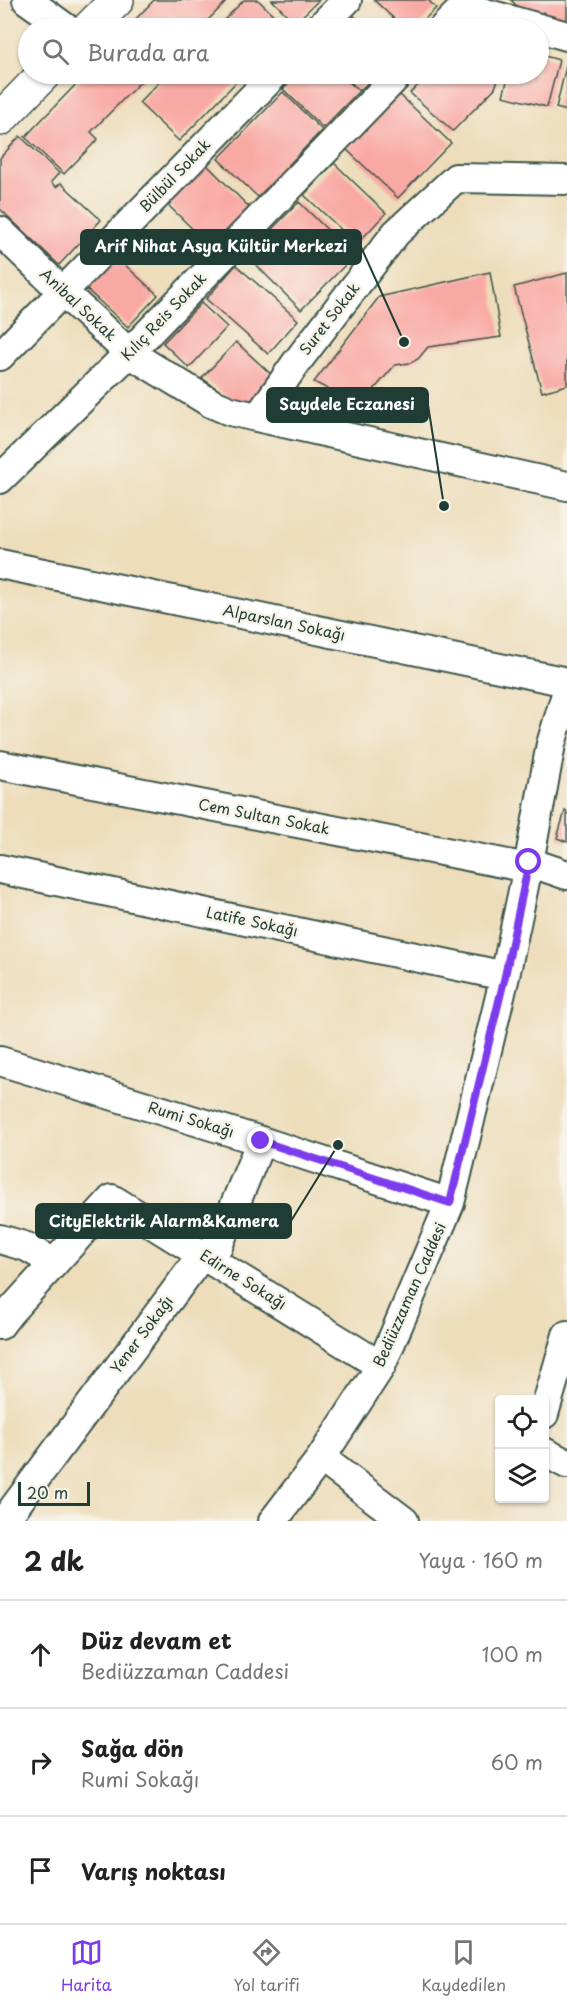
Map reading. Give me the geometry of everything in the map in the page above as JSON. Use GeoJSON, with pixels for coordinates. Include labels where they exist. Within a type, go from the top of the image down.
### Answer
{"type":"FeatureCollection","features":[{"type":"Feature","properties":{"kind":"street"},"geometry":{"type":"LineString","coordinates":[[27,0],[52,18]]}},
{"type":"Feature","properties":{"kind":"street"},"geometry":{"type":"LineString","coordinates":[[99,18],[117,0]]}},
{"type":"Feature","properties":{"kind":"street"},"geometry":{"type":"LineString","coordinates":[[329,18],[347,0]]}},
{"type":"Feature","properties":{"kind":"street"},"geometry":{"type":"LineString","coordinates":[[453,18],[467,3],[512,18]]}},
{"type":"Feature","properties":{"kind":"street"},"geometry":{"type":"LineString","coordinates":[[549,30],[567,36]]}},
{"type":"Feature","properties":{"kind":"street"},"geometry":{"type":"LineString","coordinates":[[0,118],[34,84]]}},
{"type":"Feature","properties":{"kind":"street","name":"Bülbül Sokak"},"geometry":{"type":"LineString","coordinates":[[0,356],[265,84]]}},
{"type":"Feature","properties":{"kind":"street","name":"Kılıç Reis Sokak"},"geometry":{"type":"LineString","coordinates":[[0,478],[129,352],[389,84]]}},
{"type":"Feature","properties":{"kind":"street","name":"Suret Sokak"},"geometry":{"type":"LineString","coordinates":[[259,416],[296,363],[396,233],[456,178],[567,180]]}},
{"type":"Feature","properties":{"kind":"street","name":"Anibal Sokak"},"geometry":{"type":"LineString","coordinates":[[0,231],[129,352],[211,403],[230,411],[567,486]]}},
{"type":"Feature","properties":{"kind":"street","name":"Alparslan Sokağı"},"geometry":{"type":"LineString","coordinates":[[0,564],[567,682]]}},
{"type":"Feature","properties":{"kind":"street","name":"Bediüzzaman Caddesi"},"geometry":{"type":"LineString","coordinates":[[273,1521],[321,1458],[381,1366],[450,1203],[505,976],[551,744],[567,691]]}},
{"type":"Feature","properties":{"kind":"street","name":"Cem Sultan Sokak"},"geometry":{"type":"LineString","coordinates":[[0,765],[528,865],[567,875]]}},
{"type":"Feature","properties":{"kind":"street","name":"Latife Sokağı"},"geometry":{"type":"LineString","coordinates":[[0,869],[505,976]]}},
{"type":"Feature","properties":{"kind":"street","name":"Rumi Sokağı"},"geometry":{"type":"LineString","coordinates":[[0,1061],[261,1141],[450,1203]]}},
{"type":"Feature","properties":{"kind":"street","name":"Yener Sokağı"},"geometry":{"type":"LineString","coordinates":[[4,1521],[202,1255],[218,1246],[261,1141]]}},
{"type":"Feature","properties":{"kind":"street","name":"Edirne Sokağı"},"geometry":{"type":"LineString","coordinates":[[3,1315],[112,1199],[381,1366]]}},
{"type":"Feature","properties":{"kind":"street"},"geometry":{"type":"LineString","coordinates":[[0,1239],[27,1247],[54,1263]]}},
{"type":"Feature","properties":{"kind":"street"},"geometry":{"type":"LineString","coordinates":[[549,1397],[567,1335]]}},
{"type":"Feature","properties":{"kind":"street"},"geometry":{"type":"LineString","coordinates":[[549,1455],[567,1464]]}},
{"type":"Feature","properties":{"kind":"street"},"geometry":{"type":"LineString","coordinates":[[321,1458],[404,1521]]}},
{"type":"Feature","properties":{"kind":"building"},"geometry":{"type":"Polygon","coordinates":[[[154,0],[228,0],[210,18],[137,18],[154,0]]]}},
{"type":"Feature","properties":{"kind":"building"},"geometry":{"type":"Polygon","coordinates":[[[244,0],[258,0],[277,18],[226,18],[244,0]]]}},
{"type":"Feature","properties":{"kind":"building"},"geometry":{"type":"Polygon","coordinates":[[[272,0],[319,0],[300,18],[290,18],[272,0]]]}},
{"type":"Feature","properties":{"kind":"building"},"geometry":{"type":"Polygon","coordinates":[[[374,0],[428,0],[436,8],[426,18],[393,18],[374,0]]]}},
{"type":"Feature","properties":{"kind":"building"},"geometry":{"type":"Polygon","coordinates":[[[511,0],[567,0],[567,19],[559,27],[543,12],[537,18],[529,18],[511,0]]]}},
{"type":"Feature","properties":{"kind":"building"},"geometry":{"type":"Polygon","coordinates":[[[549,57],[559,60],[547,107],[503,96],[506,84],[549,84],[549,57]]]}},
{"type":"Feature","properties":{"kind":"building"},"geometry":{"type":"Polygon","coordinates":[[[567,67],[567,111],[556,108],[567,67]]]}},
{"type":"Feature","properties":{"kind":"building"},"geometry":{"type":"Polygon","coordinates":[[[76,84],[138,84],[91,132],[98,139],[64,174],[25,137],[76,84]]]}},
{"type":"Feature","properties":{"kind":"building"},"geometry":{"type":"Polygon","coordinates":[[[157,84],[234,84],[179,141],[139,103],[157,84]]]}},
{"type":"Feature","properties":{"kind":"building"},"geometry":{"type":"Polygon","coordinates":[[[288,84],[351,84],[359,91],[323,128],[283,89],[288,84]]]}},
{"type":"Feature","properties":{"kind":"building"},"geometry":{"type":"Polygon","coordinates":[[[352,84],[367,84],[359,91],[352,84]]]}},
{"type":"Feature","properties":{"kind":"building"},"geometry":{"type":"Polygon","coordinates":[[[419,84],[496,84],[453,131],[410,93],[419,84]]]}},
{"type":"Feature","properties":{"kind":"building"},"geometry":{"type":"Polygon","coordinates":[[[283,92],[322,130],[258,197],[218,159],[283,92]]]}},
{"type":"Feature","properties":{"kind":"building"},"geometry":{"type":"Polygon","coordinates":[[[399,94],[451,143],[398,198],[346,149],[399,94]]]}},
{"type":"Feature","properties":{"kind":"building"},"geometry":{"type":"Polygon","coordinates":[[[20,136],[59,173],[51,182],[56,187],[61,183],[101,220],[59,265],[0,209],[0,158],[20,136]]]}},
{"type":"Feature","properties":{"kind":"building"},"geometry":{"type":"Polygon","coordinates":[[[334,163],[386,213],[357,244],[304,195],[334,163]]]}},
{"type":"Feature","properties":{"kind":"building"},"geometry":{"type":"Polygon","coordinates":[[[206,164],[250,208],[211,247],[167,204],[206,164]]]}},
{"type":"Feature","properties":{"kind":"building"},"geometry":{"type":"Polygon","coordinates":[[[299,202],[354,256],[301,310],[246,255],[299,202]]]}},
{"type":"Feature","properties":{"kind":"building"},"geometry":{"type":"Polygon","coordinates":[[[114,255],[158,295],[128,327],[84,287],[114,255]]]}},
{"type":"Feature","properties":{"kind":"building"},"geometry":{"type":"Polygon","coordinates":[[[236,265],[298,320],[268,354],[206,299],[236,265]]]}},
{"type":"Feature","properties":{"kind":"building"},"geometry":{"type":"Polygon","coordinates":[[[490,272],[501,337],[428,347],[418,359],[410,363],[395,365],[360,406],[314,382],[379,297],[490,272]]]}},
{"type":"Feature","properties":{"kind":"building"},"geometry":{"type":"Polygon","coordinates":[[[567,273],[567,385],[542,392],[514,287],[567,273]]]}},
{"type":"Feature","properties":{"kind":"building"},"geometry":{"type":"Polygon","coordinates":[[[201,303],[227,327],[189,368],[163,343],[201,303]]]}},
{"type":"Feature","properties":{"kind":"building"},"geometry":{"type":"Polygon","coordinates":[[[236,342],[274,377],[247,410],[202,378],[236,342]]]}},
{"type":"Feature","properties":{"kind":"building"},"geometry":{"type":"Polygon","coordinates":[[[565,811],[567,812],[567,842],[557,838],[565,811]]]}},
{"type":"Feature","properties":{"kind":"place","name":"Arif Nihat Asya Kültür Merkezi"},"geometry":{"type":"Point","coordinates":[404,342]}},
{"type":"Feature","properties":{"kind":"place","name":"Saydele Eczanesi"},"geometry":{"type":"Point","coordinates":[444,506]}},
{"type":"Feature","properties":{"kind":"place","name":"CityElektrik Alarm&Kamera"},"geometry":{"type":"Point","coordinates":[338,1145]}},
{"type":"Feature","properties":{"kind":"route"},"geometry":{"type":"LineString","coordinates":[[261,1141],[450,1203],[505,976],[529,862]]}}]}
